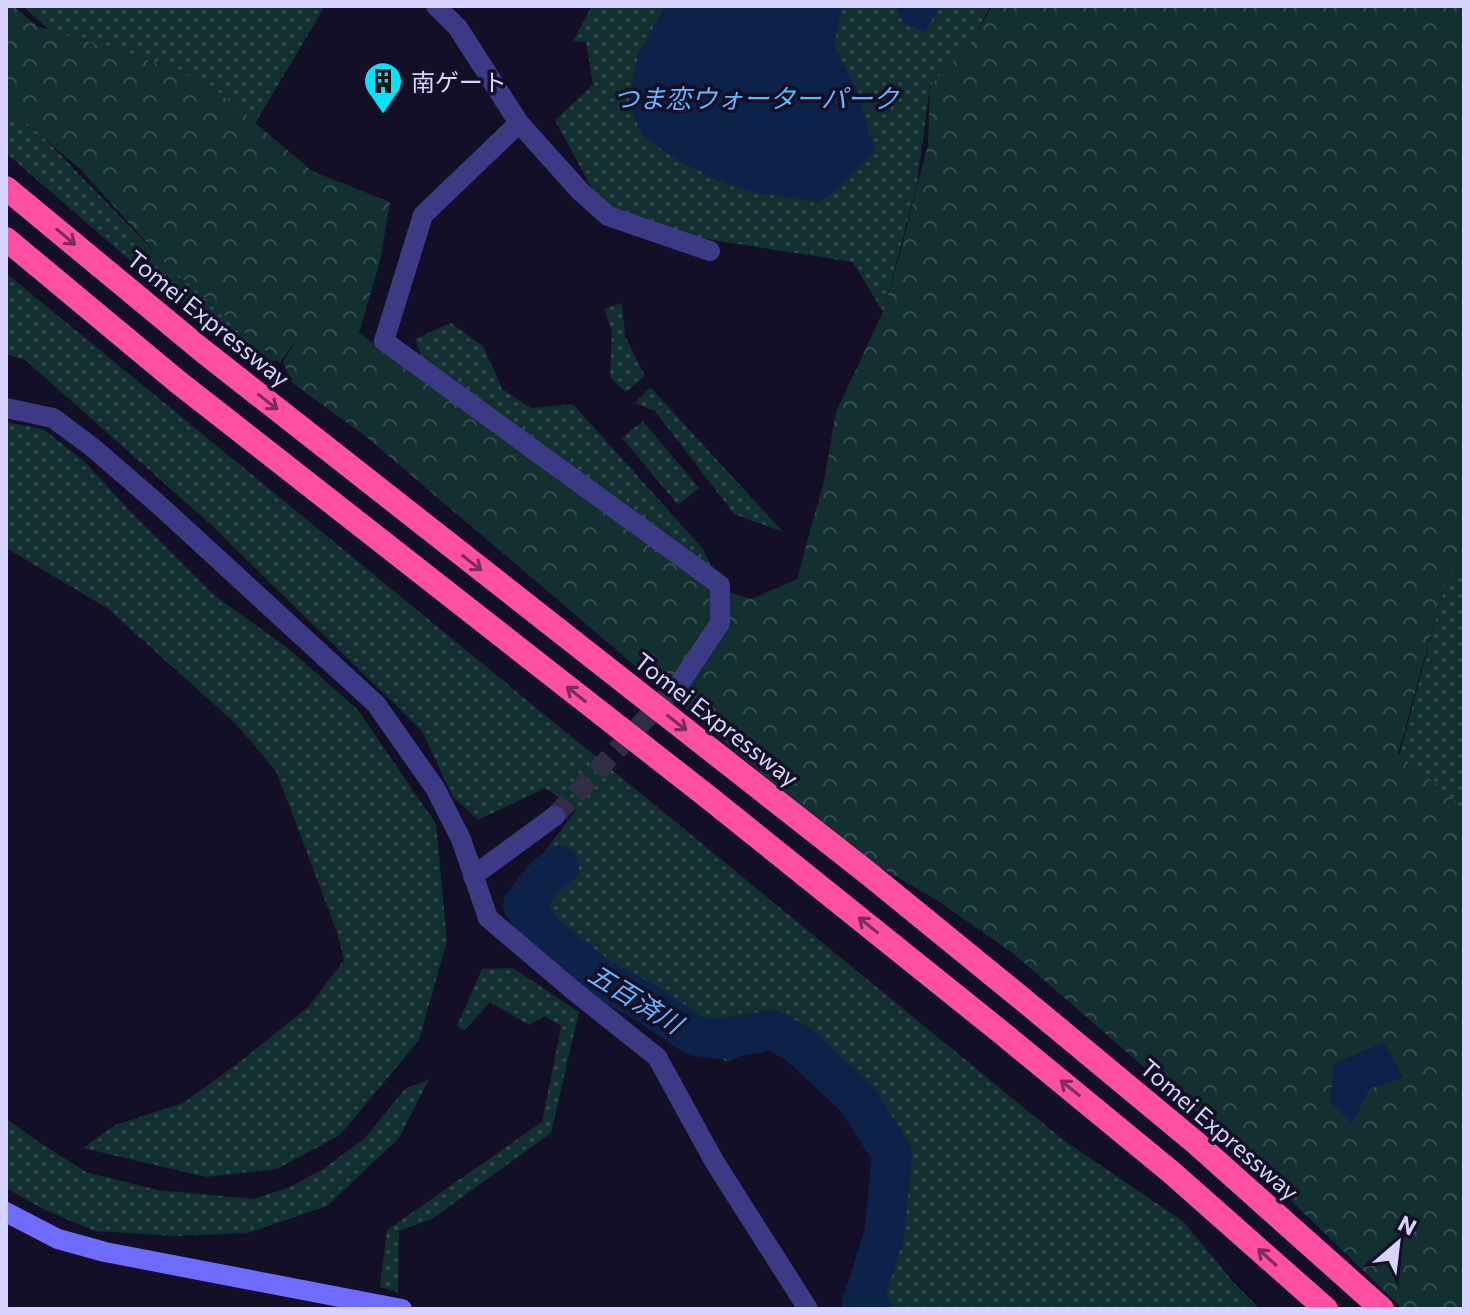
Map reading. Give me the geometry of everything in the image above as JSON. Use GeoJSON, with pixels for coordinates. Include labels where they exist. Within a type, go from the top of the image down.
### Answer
{"type":"FeatureCollection","features":[{"type":"Feature","properties":{"kind":"highway","name":"Tomei Expressway"},"geometry":{"type":"LineString","coordinates":[[6,188],[203,351],[942,933],[1196,1143],[1382,1309]]}},
{"type":"Feature","properties":{"kind":"highway"},"geometry":{"type":"LineString","coordinates":[[6,239],[178,382],[695,787],[1002,1033],[1171,1172],[1326,1309]]}},
{"type":"Feature","properties":{"kind":"street"},"geometry":{"type":"LineString","coordinates":[[436,6],[458,28],[519,123],[580,191],[608,216],[710,251]]}},
{"type":"Feature","properties":{"kind":"street"},"geometry":{"type":"LineString","coordinates":[[519,123],[423,215],[384,341],[720,585],[720,623],[682,680]]}},
{"type":"Feature","properties":{"kind":"street"},"geometry":{"type":"LineString","coordinates":[[6,408],[53,418],[92,447],[376,704],[435,788],[461,839],[488,918],[657,1057],[714,1161],[808,1309]]}},
{"type":"Feature","properties":{"kind":"street"},"geometry":{"type":"LineString","coordinates":[[473,876],[555,816]]}},
{"type":"Feature","properties":{"kind":"street"},"geometry":{"type":"LineString","coordinates":[[6,1212],[58,1239],[105,1252],[402,1309]]}},
{"type":"Feature","properties":{"kind":"green space"},"geometry":{"type":"Polygon","coordinates":[[[6,6],[13,6],[37,26],[178,70],[220,93],[312,171],[390,202],[380,261],[359,333],[710,587],[752,599],[797,579],[824,481],[836,412],[883,312],[900,253],[928,144],[930,86],[973,40],[992,6],[1464,6],[1464,572],[1448,573],[1398,754],[1449,795],[1464,813],[1464,1309],[1403,1309],[1229,1141],[1014,954],[938,901],[847,848],[364,435],[291,382],[283,362],[300,335],[280,363],[166,264],[81,170],[6,105],[6,6]]]}},
{"type":"Feature","properties":{"kind":"green space"},"geometry":{"type":"Polygon","coordinates":[[[23,6],[325,6],[255,123],[220,93],[178,70],[49,30],[23,6]]]}},
{"type":"Feature","properties":{"kind":"green space"},"geometry":{"type":"Polygon","coordinates":[[[592,6],[990,6],[973,40],[930,86],[917,185],[883,312],[853,262],[712,240],[606,215],[555,120],[593,85],[586,42],[573,41],[592,6]]]}},
{"type":"Feature","properties":{"kind":"green space"},"geometry":{"type":"Polygon","coordinates":[[[6,105],[44,138],[164,262],[278,361],[252,361],[6,153],[6,105]]]}},
{"type":"Feature","properties":{"kind":"green space"},"geometry":{"type":"Polygon","coordinates":[[[6,273],[1062,1139],[1184,1222],[1234,1283],[1260,1309],[891,1309],[869,1300],[890,1168],[888,1153],[858,1100],[816,1072],[762,1045],[727,1062],[646,1003],[603,996],[532,941],[504,905],[577,809],[545,788],[478,820],[453,797],[422,731],[208,522],[25,360],[6,354],[6,273]]]}},
{"type":"Feature","properties":{"kind":"green space"},"geometry":{"type":"Polygon","coordinates":[[[622,303],[625,336],[645,376],[626,392],[610,378],[612,331],[604,309],[622,303]]]}},
{"type":"Feature","properties":{"kind":"green space"},"geometry":{"type":"Polygon","coordinates":[[[451,323],[483,346],[502,389],[531,408],[573,404],[703,549],[720,585],[422,358],[415,339],[451,323]]]}},
{"type":"Feature","properties":{"kind":"green space"},"geometry":{"type":"Polygon","coordinates":[[[650,387],[783,532],[734,514],[655,411],[635,403],[650,387]]]}},
{"type":"Feature","properties":{"kind":"green space"},"geometry":{"type":"Polygon","coordinates":[[[643,421],[699,488],[678,505],[622,438],[643,421]]]}},
{"type":"Feature","properties":{"kind":"green space"},"geometry":{"type":"Polygon","coordinates":[[[6,422],[43,429],[85,462],[215,596],[289,649],[358,710],[436,824],[447,941],[419,1040],[340,1135],[277,1169],[206,1177],[83,1148],[115,1125],[183,1103],[240,1062],[309,1006],[344,960],[337,932],[276,771],[235,723],[107,608],[6,548],[6,422]]]}},
{"type":"Feature","properties":{"kind":"green space"},"geometry":{"type":"Polygon","coordinates":[[[1464,572],[1464,813],[1395,771],[1448,573],[1464,572]]]}},
{"type":"Feature","properties":{"kind":"green space"},"geometry":{"type":"Polygon","coordinates":[[[513,968],[579,1012],[551,1133],[432,1219],[399,1231],[398,1292],[380,1287],[387,1230],[542,1122],[561,1026],[545,1016],[529,1025],[490,1002],[464,1031],[457,1026],[482,969],[513,968]]]}},
{"type":"Feature","properties":{"kind":"green space"},"geometry":{"type":"Polygon","coordinates":[[[429,1079],[399,1138],[327,1206],[248,1233],[175,1236],[95,1231],[45,1210],[6,1188],[6,1118],[86,1172],[158,1190],[253,1199],[290,1187],[323,1169],[364,1139],[405,1089],[429,1079]]]}},
{"type":"Feature","properties":{"kind":"water","name":"つま恋ウォーターパーク"},"geometry":{"type":"Polygon","coordinates":[[[665,6],[842,6],[834,45],[856,89],[875,151],[839,188],[817,202],[728,185],[679,161],[644,138],[628,105],[638,55],[665,6]]]}},
{"type":"Feature","properties":{"kind":"water","name":"つま恋ウォーターパーク"},"geometry":{"type":"Polygon","coordinates":[[[896,6],[940,6],[925,32],[903,22],[896,6]]]}},
{"type":"Feature","properties":{"kind":"water"},"geometry":{"type":"Polygon","coordinates":[[[1383,1042],[1403,1077],[1369,1089],[1352,1124],[1330,1102],[1334,1064],[1383,1042]]]}},
{"type":"Feature","properties":{"kind":"waterway","name":"五百済川"},"geometry":{"type":"LineString","coordinates":[[559,866],[545,877],[523,905],[547,937],[601,979],[646,1003],[695,1036],[721,1039],[772,1030],[798,1044],[858,1100],[892,1154],[884,1235],[862,1304],[872,1309]]}},
{"type":"Feature","properties":{"kind":"tunnel"},"geometry":{"type":"LineString","coordinates":[[555,816],[682,680]]}},
{"type":"Feature","properties":{"kind":"place","name":"南ゲート"},"geometry":{"type":"Point","coordinates":[383,115]}}]}
